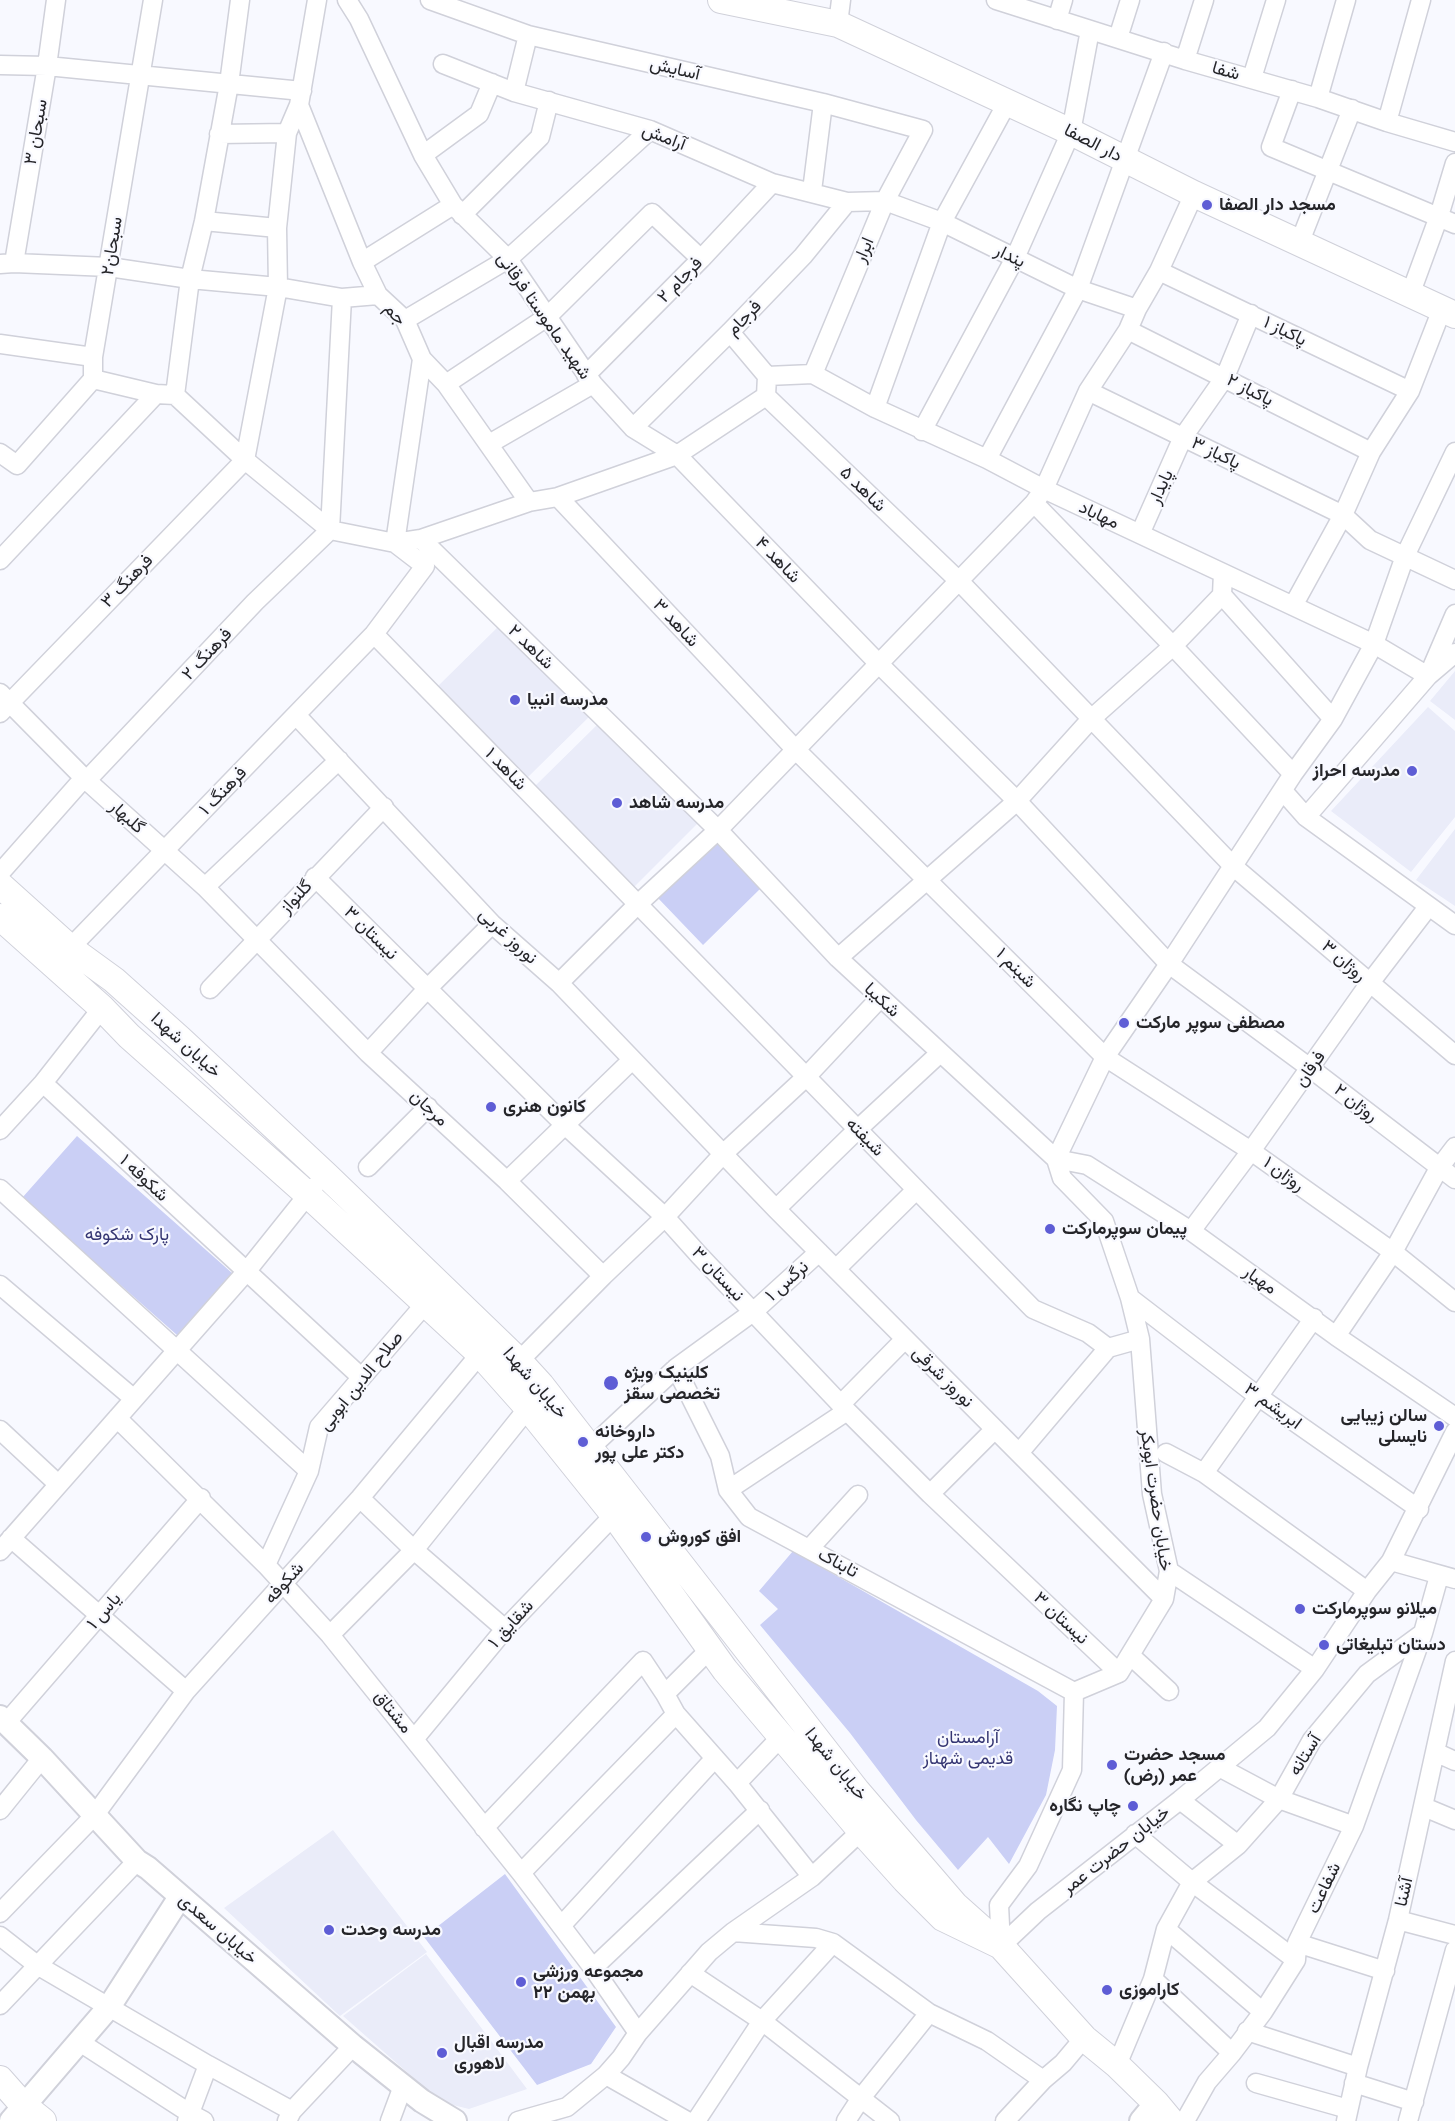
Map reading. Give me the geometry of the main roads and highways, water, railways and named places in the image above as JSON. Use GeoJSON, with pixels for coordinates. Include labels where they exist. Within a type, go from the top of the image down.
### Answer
{"type":"FeatureCollection","features":[{"type":"Feature","properties":{"kind":"main road","name":"دار الصفا"},"geometry":{"type":"LineString","coordinates":[[721,0],[839,12],[1007,103],[1299,244],[1449,312]]}},
{"type":"Feature","properties":{"kind":"main road","name":"خیابان شهدا"},"geometry":{"type":"LineString","coordinates":[[0,885],[70,948],[131,995],[326,1175],[519,1361],[541,1385],[857,1791],[955,1905],[1001,1946],[1084,2038],[1117,2065],[1156,2115]]}},
{"type":"Feature","properties":{"kind":"main road","name":"خیابان شهدا"},"geometry":{"type":"LineString","coordinates":[[0,917],[102,1008],[129,1036],[307,1194],[480,1354],[528,1408],[614,1515],[710,1650],[780,1738],[861,1831],[943,1918],[1001,1946]]}},
{"type":"Feature","properties":{"kind":"main road"},"geometry":{"type":"LineString","coordinates":[[0,2079],[26,2116]]}},
{"type":"Feature","properties":{"kind":"place","name":"مسجد دار الصفا"},"geometry":{"type":"Point","coordinates":[1207,205]}},
{"type":"Feature","properties":{"kind":"place","name":"مدرسه انبیا"},"geometry":{"type":"Point","coordinates":[515,700]}},
{"type":"Feature","properties":{"kind":"place","name":"مدرسه احراز"},"geometry":{"type":"Point","coordinates":[1412,771]}},
{"type":"Feature","properties":{"kind":"place","name":"مدرسه شاهد"},"geometry":{"type":"Point","coordinates":[617,803]}},
{"type":"Feature","properties":{"kind":"place","name":"مصطفی سوپر مارکت"},"geometry":{"type":"Point","coordinates":[1124,1023]}},
{"type":"Feature","properties":{"kind":"place","name":"کانون هنری"},"geometry":{"type":"Point","coordinates":[491,1107]}},
{"type":"Feature","properties":{"kind":"place","name":"پیمان سوپرمارکت"},"geometry":{"type":"Point","coordinates":[1050,1229]}},
{"type":"Feature","properties":{"kind":"place","name":"کلینیک ویژه تخصصی سقز"},"geometry":{"type":"Point","coordinates":[611,1383]}},
{"type":"Feature","properties":{"kind":"place","name":"سالن زیبایی نایسلی"},"geometry":{"type":"Point","coordinates":[1439,1426]}},
{"type":"Feature","properties":{"kind":"place","name":"داروخانه دکتر علی پور"},"geometry":{"type":"Point","coordinates":[583,1442]}},
{"type":"Feature","properties":{"kind":"place","name":"افق کوروش"},"geometry":{"type":"Point","coordinates":[646,1537]}},
{"type":"Feature","properties":{"kind":"place","name":"میلانو سوپرمارکت"},"geometry":{"type":"Point","coordinates":[1300,1609]}},
{"type":"Feature","properties":{"kind":"place","name":"دستان تبلیغاتی"},"geometry":{"type":"Point","coordinates":[1324,1645]}},
{"type":"Feature","properties":{"kind":"place","name":"مسجد حضرت عمر (رض)"},"geometry":{"type":"Point","coordinates":[1112,1765]}},
{"type":"Feature","properties":{"kind":"place","name":"چاپ نگاره"},"geometry":{"type":"Point","coordinates":[1133,1806]}},
{"type":"Feature","properties":{"kind":"place","name":"مدرسه وحدت"},"geometry":{"type":"Point","coordinates":[329,1930]}},
{"type":"Feature","properties":{"kind":"place","name":"مجموعه ورزشی ۲۲ بهمن"},"geometry":{"type":"Point","coordinates":[521,1982]}},
{"type":"Feature","properties":{"kind":"place","name":"کاراموزی"},"geometry":{"type":"Point","coordinates":[1107,1990]}},
{"type":"Feature","properties":{"kind":"place","name":"مدرسه اقبال لاهوری"},"geometry":{"type":"Point","coordinates":[442,2053]}},
{"type":"Feature","properties":{"kind":"park label","name":"پارک شکوفه"},"geometry":{"type":"Point","coordinates":[127,1235]}},
{"type":"Feature","properties":{"kind":"park label","name":"آرامستان قدیمی شهناز"},"geometry":{"type":"Point","coordinates":[968,1748]}}]}
